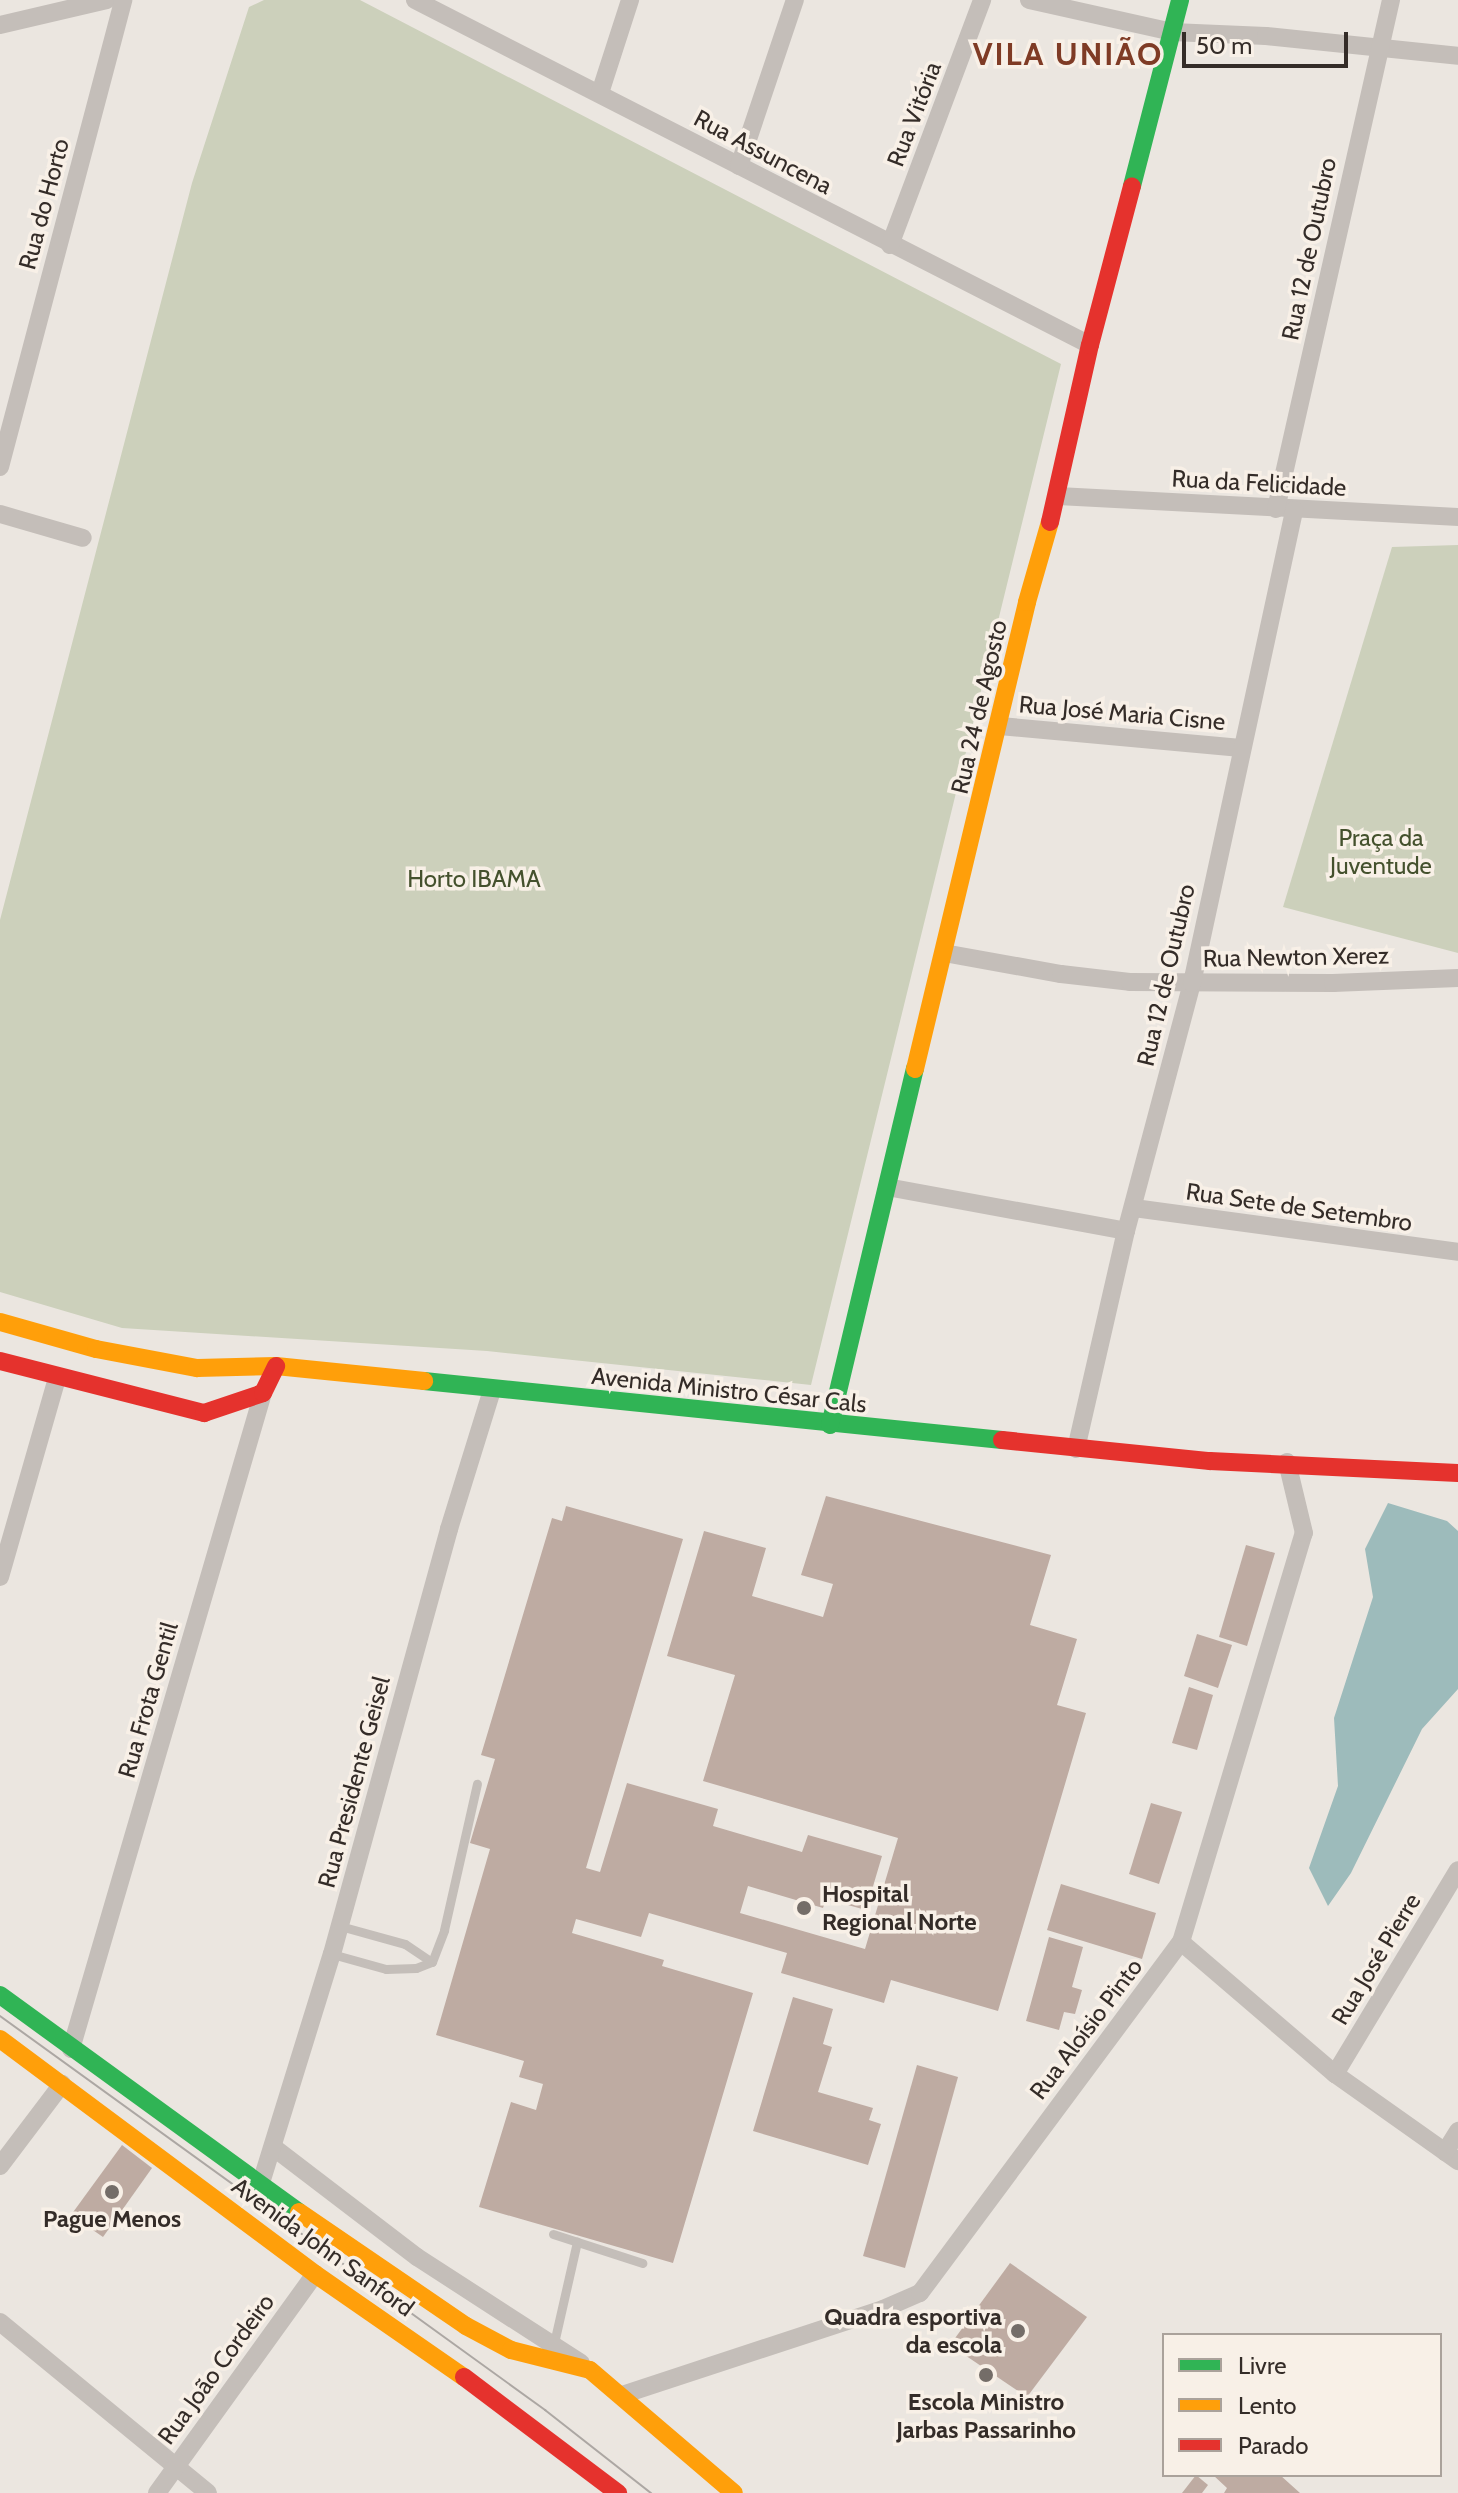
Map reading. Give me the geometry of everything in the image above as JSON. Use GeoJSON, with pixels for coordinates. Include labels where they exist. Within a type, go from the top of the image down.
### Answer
{"type":"FeatureCollection","features":[{"type":"Feature","properties":{"kind":"main road","name":"Rua 24 de Agosto"},"geometry":{"type":"LineString","coordinates":[[830,1425],[1000,726],[1027,602],[1058,496],[1090,345],[1180,0]]}},
{"type":"Feature","properties":{"kind":"main road","name":"Avenida Ministro César Cals"},"geometry":{"type":"LineString","coordinates":[[0,1322],[96,1349],[197,1368],[276,1366],[830,1425],[1210,1461],[1287,1462],[1458,1473]]}},
{"type":"Feature","properties":{"kind":"main road"},"geometry":{"type":"LineString","coordinates":[[0,1361],[204,1413],[263,1393]]}},
{"type":"Feature","properties":{"kind":"main road","name":"Rua Frota Gentil"},"geometry":{"type":"LineString","coordinates":[[263,1393],[276,1366]]}},
{"type":"Feature","properties":{"kind":"main road","name":"Avenida John Sanford"},"geometry":{"type":"LineString","coordinates":[[0,1995],[260,2186],[489,2340],[535,2358],[590,2370],[734,2493]]}},
{"type":"Feature","properties":{"kind":"main road","name":"Avenida John Sanford"},"geometry":{"type":"LineString","coordinates":[[0,2039],[315,2274],[449,2366],[597,2486],[618,2493]]}},
{"type":"Feature","properties":{"kind":"street"},"geometry":{"type":"LineString","coordinates":[[0,25],[107,0]]}},
{"type":"Feature","properties":{"kind":"street","name":"Rua do Horto"},"geometry":{"type":"LineString","coordinates":[[0,467],[123,0]]}},
{"type":"Feature","properties":{"kind":"street","name":"Rua Assuncena"},"geometry":{"type":"LineString","coordinates":[[415,0],[452,8],[600,93],[890,245],[1090,345]]}},
{"type":"Feature","properties":{"kind":"street"},"geometry":{"type":"LineString","coordinates":[[600,93],[630,0]]}},
{"type":"Feature","properties":{"kind":"street"},"geometry":{"type":"LineString","coordinates":[[739,166],[795,0]]}},
{"type":"Feature","properties":{"kind":"street","name":"Rua Vitória"},"geometry":{"type":"LineString","coordinates":[[890,245],[982,0]]}},
{"type":"Feature","properties":{"kind":"street"},"geometry":{"type":"LineString","coordinates":[[1029,0],[1172,32],[1378,46],[1458,56]]}},
{"type":"Feature","properties":{"kind":"street","name":"Rua 12 de Outubro"},"geometry":{"type":"LineString","coordinates":[[1076,1449],[1126,1231],[1192,983],[1378,46],[1391,0]]}},
{"type":"Feature","properties":{"kind":"street","name":"Rua da Felicidade"},"geometry":{"type":"LineString","coordinates":[[1058,496],[1458,517]]}},
{"type":"Feature","properties":{"kind":"street"},"geometry":{"type":"LineString","coordinates":[[0,514],[83,538]]}},
{"type":"Feature","properties":{"kind":"street","name":"Rua José Maria Cisne"},"geometry":{"type":"LineString","coordinates":[[1000,726],[1241,748]]}},
{"type":"Feature","properties":{"kind":"street","name":"Rua Newton Xerez"},"geometry":{"type":"LineString","coordinates":[[944,953],[1061,974],[1130,982],[1458,978]]}},
{"type":"Feature","properties":{"kind":"street"},"geometry":{"type":"LineString","coordinates":[[887,1187],[1126,1231]]}},
{"type":"Feature","properties":{"kind":"street","name":"Rua Sete de Setembro"},"geometry":{"type":"LineString","coordinates":[[1134,1208],[1458,1252]]}},
{"type":"Feature","properties":{"kind":"street"},"geometry":{"type":"LineString","coordinates":[[0,1573],[57,1378]]}},
{"type":"Feature","properties":{"kind":"street","name":"Rua Presidente Geisel"},"geometry":{"type":"LineString","coordinates":[[260,2186],[332,1954],[445,1545],[492,1390]]}},
{"type":"Feature","properties":{"kind":"street","name":"Rua Frota Gentil"},"geometry":{"type":"LineString","coordinates":[[71,2049],[263,1393]]}},
{"type":"Feature","properties":{"kind":"street","name":"Rua Aloísio Pinto"},"geometry":{"type":"LineString","coordinates":[[622,2395],[883,2309],[920,2293],[1181,1942],[1304,1533],[1287,1462]]}},
{"type":"Feature","properties":{"kind":"street","name":"Rua José Pierre"},"geometry":{"type":"LineString","coordinates":[[1335,2074],[1458,1870]]}},
{"type":"Feature","properties":{"kind":"street"},"geometry":{"type":"LineString","coordinates":[[1181,1942],[1335,2074],[1452,2157],[1458,2131]]}},
{"type":"Feature","properties":{"kind":"street"},"geometry":{"type":"LineString","coordinates":[[0,2166],[62,2084]]}},
{"type":"Feature","properties":{"kind":"street"},"geometry":{"type":"LineString","coordinates":[[273,2147],[417,2257],[554,2343],[590,2370]]}},
{"type":"Feature","properties":{"kind":"street","name":"Rua João Cordeiro"},"geometry":{"type":"LineString","coordinates":[[157,2493],[315,2274]]}},
{"type":"Feature","properties":{"kind":"street"},"geometry":{"type":"LineString","coordinates":[[0,2322],[176,2463],[208,2493]]}},
{"type":"Feature","properties":{"kind":"lane"},"geometry":{"type":"LineString","coordinates":[[332,1954],[386,1969],[416,1968],[432,1962],[444,1930],[477,1784]]}},
{"type":"Feature","properties":{"kind":"lane"},"geometry":{"type":"LineString","coordinates":[[340,1926],[405,1944],[432,1962]]}},
{"type":"Feature","properties":{"kind":"lane"},"geometry":{"type":"LineString","coordinates":[[553,2234],[642,2263]]}},
{"type":"Feature","properties":{"kind":"lane"},"geometry":{"type":"LineString","coordinates":[[554,2343],[577,2242]]}},
{"type":"Feature","properties":{"kind":"green space","name":"Horto IBAMA"},"geometry":{"type":"Polygon","coordinates":[[[264,0],[360,0],[1061,364],[811,1385],[487,1351],[122,1328],[0,1292],[0,920],[192,183],[249,7],[264,0]]]}},
{"type":"Feature","properties":{"kind":"green space","name":"Praça da Juventude"},"geometry":{"type":"Polygon","coordinates":[[[1458,545],[1458,953],[1283,907],[1392,547],[1458,545]]]}},
{"type":"Feature","properties":{"kind":"water"},"geometry":{"type":"Polygon","coordinates":[[[1388,1503],[1447,1521],[1458,1531],[1458,1689],[1422,1729],[1351,1873],[1328,1906],[1309,1868],[1338,1786],[1334,1718],[1373,1597],[1365,1549],[1388,1503]]]}},
{"type":"Feature","properties":{"kind":"building"},"geometry":{"type":"Polygon","coordinates":[[[826,1496],[1051,1555],[1030,1625],[1077,1639],[1057,1705],[1086,1713],[998,2011],[891,1980],[884,2003],[781,1973],[787,1953],[649,1913],[641,1937],[576,1919],[572,1933],[664,1960],[662,1966],[753,1993],[673,2263],[479,2207],[511,2102],[536,2110],[543,2084],[519,2077],[524,2061],[436,2035],[490,1849],[470,1843],[495,1759],[481,1755],[552,1518],[562,1521],[566,1506],[683,1539],[586,1868],[600,1872],[627,1783],[718,1809],[713,1826],[802,1852],[808,1835],[882,1856],[866,1910],[826,1899],[823,1908],[748,1886],[740,1913],[865,1949],[898,1838],[703,1781],[735,1675],[667,1656],[704,1531],[766,1548],[752,1596],[823,1617],[833,1584],[801,1575],[826,1496]]]}},
{"type":"Feature","properties":{"kind":"building"},"geometry":{"type":"Polygon","coordinates":[[[1246,1545],[1275,1553],[1247,1646],[1219,1637],[1246,1545]]]}},
{"type":"Feature","properties":{"kind":"building"},"geometry":{"type":"Polygon","coordinates":[[[1197,1634],[1232,1645],[1218,1688],[1184,1676],[1197,1634]]]}},
{"type":"Feature","properties":{"kind":"building"},"geometry":{"type":"Polygon","coordinates":[[[1189,1687],[1213,1695],[1197,1750],[1172,1743],[1189,1687]]]}},
{"type":"Feature","properties":{"kind":"building"},"geometry":{"type":"Polygon","coordinates":[[[1151,1803],[1182,1812],[1159,1884],[1129,1874],[1151,1803]]]}},
{"type":"Feature","properties":{"kind":"building"},"geometry":{"type":"Polygon","coordinates":[[[1061,1884],[1156,1913],[1142,1959],[1047,1930],[1061,1884]]]}},
{"type":"Feature","properties":{"kind":"building"},"geometry":{"type":"Polygon","coordinates":[[[1049,1937],[1083,1947],[1072,1987],[1082,1990],[1075,2014],[1064,2012],[1059,2030],[1026,2021],[1049,1937]]]}},
{"type":"Feature","properties":{"kind":"building"},"geometry":{"type":"Polygon","coordinates":[[[793,1997],[833,2009],[823,2044],[832,2047],[818,2092],[873,2108],[869,2120],[881,2124],[868,2165],[753,2131],[793,1997]]]}},
{"type":"Feature","properties":{"kind":"building"},"geometry":{"type":"Polygon","coordinates":[[[917,2065],[958,2077],[905,2268],[863,2256],[917,2065]]]}},
{"type":"Feature","properties":{"kind":"building","name":"Pague Menos"},"geometry":{"type":"Polygon","coordinates":[[[122,2145],[152,2168],[103,2237],[71,2215],[122,2145]]]}},
{"type":"Feature","properties":{"kind":"building","name":"Quadra esportiva da escola"},"geometry":{"type":"Polygon","coordinates":[[[1010,2263],[1087,2317],[1027,2397],[950,2345],[1010,2263]]]}},
{"type":"Feature","properties":{"kind":"building"},"geometry":{"type":"Polygon","coordinates":[[[1194,2477],[1208,2485],[1202,2493],[1182,2493],[1194,2477]]]}},
{"type":"Feature","properties":{"kind":"building"},"geometry":{"type":"Polygon","coordinates":[[[1215,2477],[1282,2477],[1300,2493],[1224,2493],[1227,2488],[1215,2477]]]}},
{"type":"Feature","properties":{"kind":"tram line"},"geometry":{"type":"LineString","coordinates":[[0,2016],[545,2410],[651,2493]]}},
{"type":"Feature","properties":{"kind":"traffic: fast"},"geometry":{"type":"LineString","coordinates":[[1132,186],[1180,0]]}},
{"type":"Feature","properties":{"kind":"traffic: fast"},"geometry":{"type":"LineString","coordinates":[[830,1425],[915,1069]]}},
{"type":"Feature","properties":{"kind":"traffic: fast"},"geometry":{"type":"LineString","coordinates":[[424,1381],[1002,1440]]}},
{"type":"Feature","properties":{"kind":"traffic: fast"},"geometry":{"type":"LineString","coordinates":[[0,1995],[299,2212]]}},
{"type":"Feature","properties":{"kind":"traffic: slow"},"geometry":{"type":"LineString","coordinates":[[915,1069],[1027,602],[1050,522]]}},
{"type":"Feature","properties":{"kind":"traffic: slow"},"geometry":{"type":"LineString","coordinates":[[0,1322],[96,1349],[197,1368],[276,1366],[424,1381]]}},
{"type":"Feature","properties":{"kind":"traffic: slow"},"geometry":{"type":"LineString","coordinates":[[0,2039],[315,2274],[464,2377]]}},
{"type":"Feature","properties":{"kind":"traffic: slow"},"geometry":{"type":"LineString","coordinates":[[299,2212],[466,2326],[511,2350],[590,2370],[734,2493]]}},
{"type":"Feature","properties":{"kind":"traffic: jam"},"geometry":{"type":"LineString","coordinates":[[1050,522],[1090,345],[1132,186]]}},
{"type":"Feature","properties":{"kind":"traffic: jam"},"geometry":{"type":"LineString","coordinates":[[0,1361],[204,1413],[263,1393],[276,1366]]}},
{"type":"Feature","properties":{"kind":"traffic: jam"},"geometry":{"type":"LineString","coordinates":[[1002,1440],[1210,1461],[1458,1473]]}},
{"type":"Feature","properties":{"kind":"traffic: jam"},"geometry":{"type":"LineString","coordinates":[[464,2377],[618,2493]]}},
{"type":"Feature","properties":{"kind":"place","name":"Hospital Regional Norte"},"geometry":{"type":"Point","coordinates":[804,1908]}},
{"type":"Feature","properties":{"kind":"place","name":"Pague Menos"},"geometry":{"type":"Point","coordinates":[112,2192]}},
{"type":"Feature","properties":{"kind":"place","name":"Quadra esportiva da escola"},"geometry":{"type":"Point","coordinates":[1018,2331]}},
{"type":"Feature","properties":{"kind":"place","name":"Escola Ministro Jarbas Passarinho"},"geometry":{"type":"Point","coordinates":[986,2375]}},
{"type":"Feature","properties":{"kind":"district","name":"VILA UNIÃO"},"geometry":{"type":"Point","coordinates":[1068,54]}}]}
